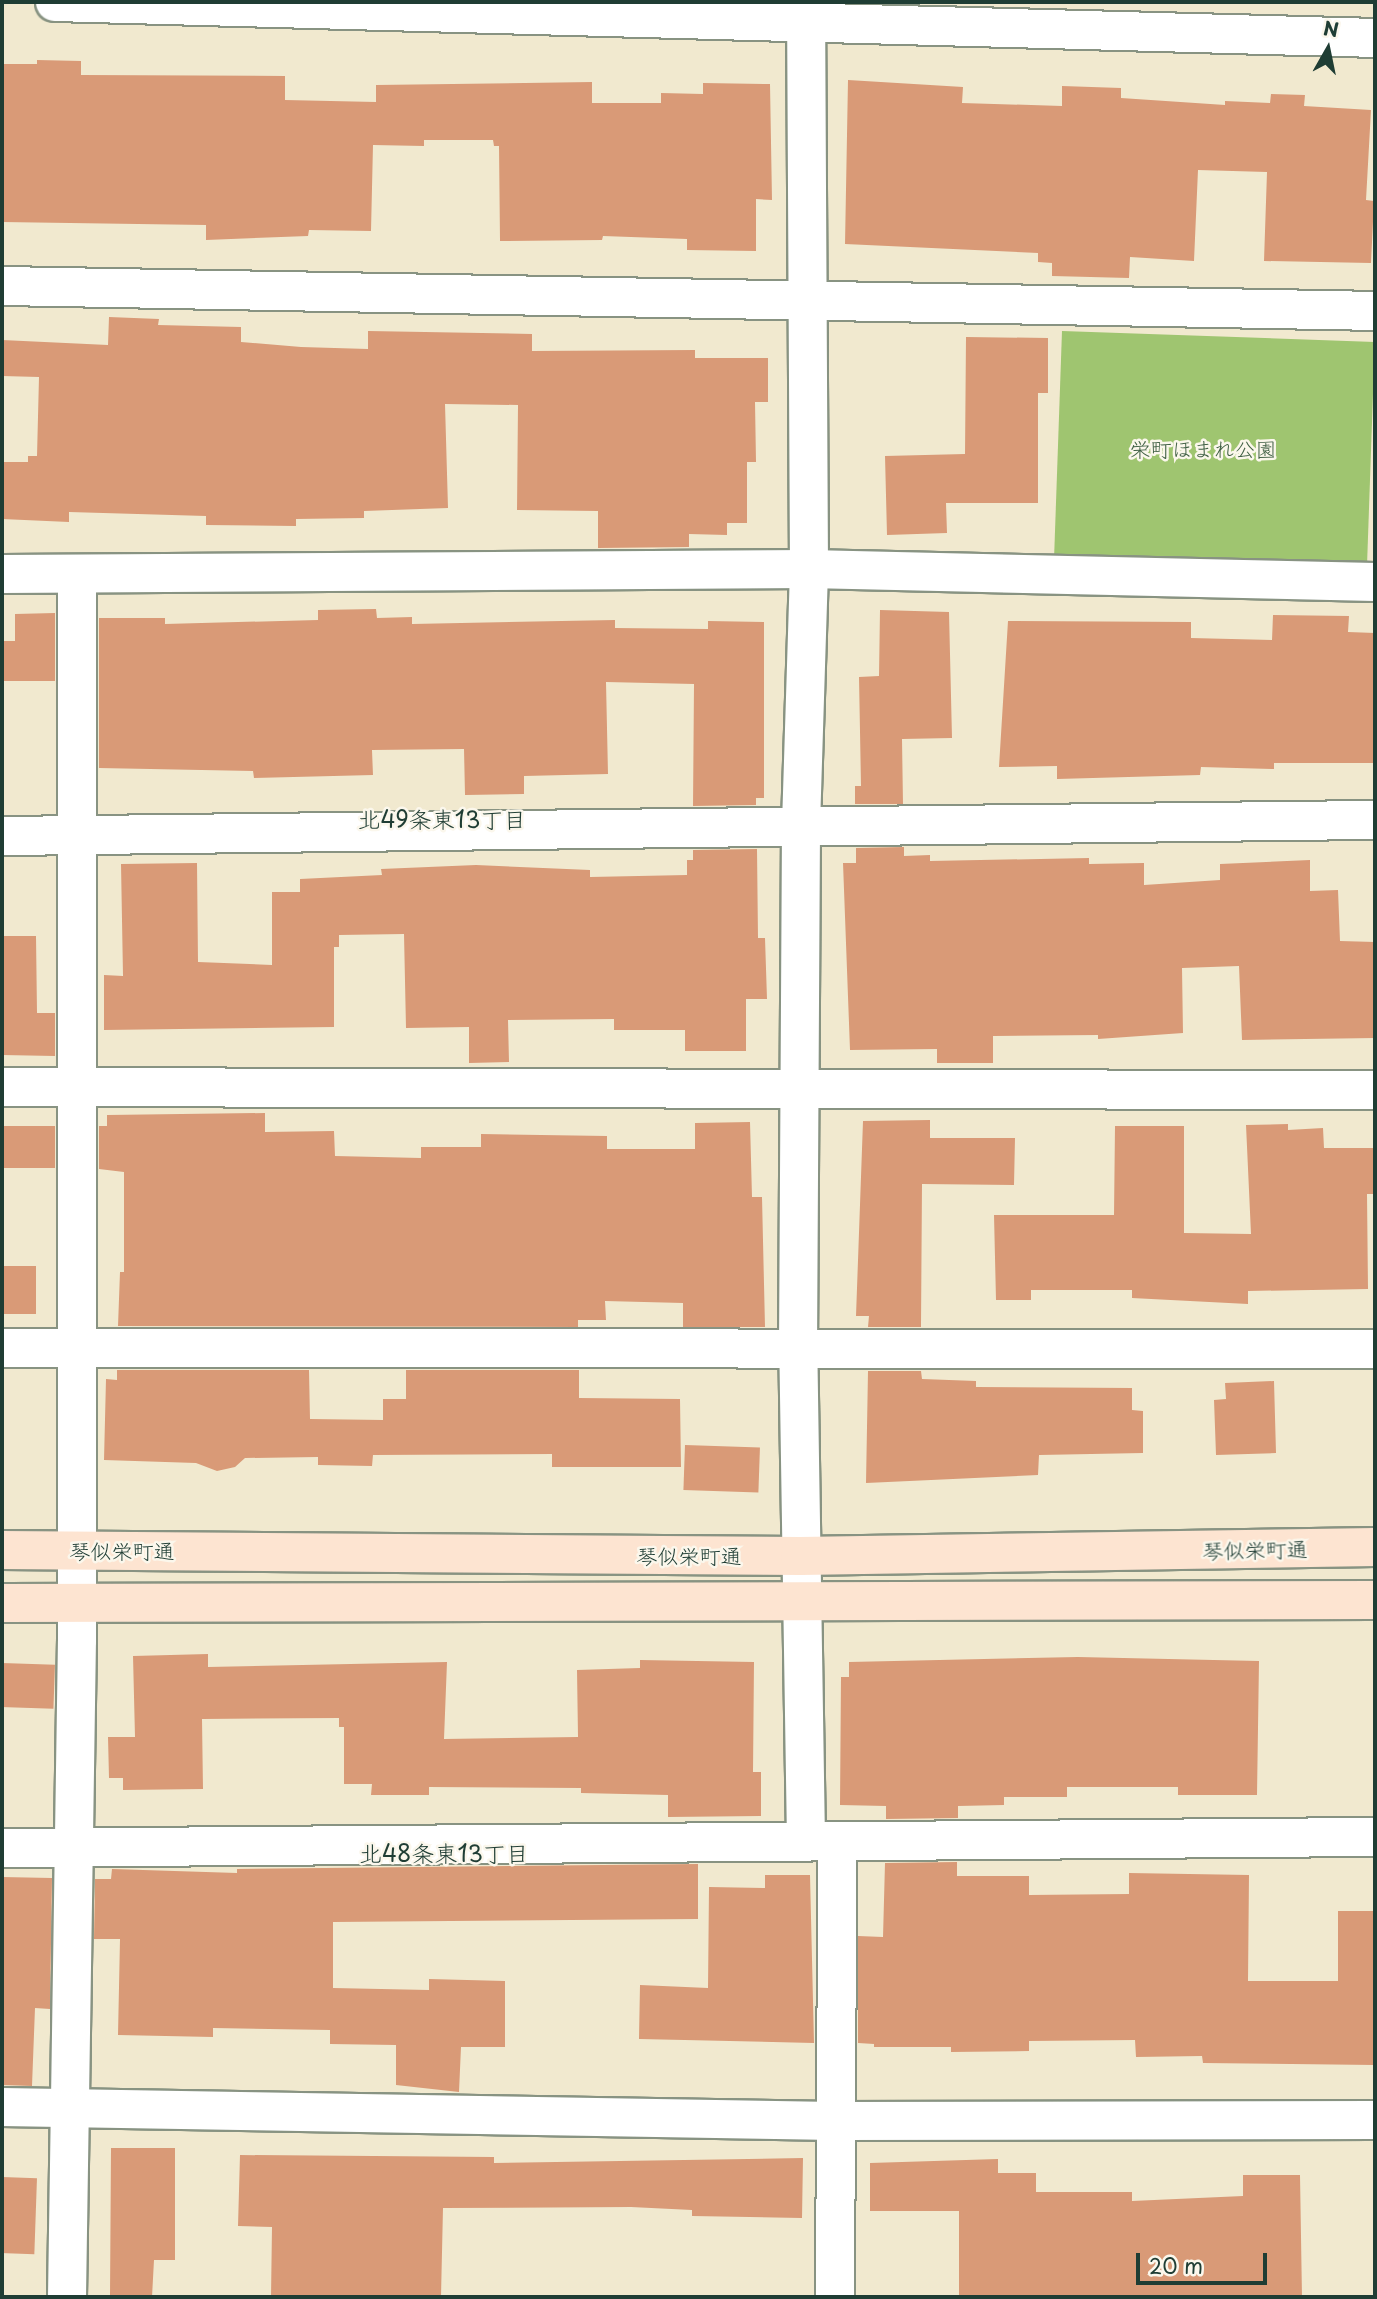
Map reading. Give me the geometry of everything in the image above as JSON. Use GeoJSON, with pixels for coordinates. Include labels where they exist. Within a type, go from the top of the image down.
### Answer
{"type":"FeatureCollection","features":[{"type":"Feature","properties":{"kind":"street"},"geometry":{"type":"LineString","coordinates":[[55,2],[806,12],[1375,38]]}},
{"type":"Feature","properties":{"kind":"street"},"geometry":{"type":"LineString","coordinates":[[806,12],[809,569],[801,825],[798,1349],[800,1600],[822,1841],[835,2121],[835,2297]]}},
{"type":"Feature","properties":{"kind":"street"},"geometry":{"type":"LineString","coordinates":[[2,286],[807,303],[1375,311]]}},
{"type":"Feature","properties":{"kind":"street"},"geometry":{"type":"LineString","coordinates":[[2,574],[809,569],[1375,582]]}},
{"type":"Feature","properties":{"kind":"street"},"geometry":{"type":"LineString","coordinates":[[67,2297],[77,1603],[77,574]]}},
{"type":"Feature","properties":{"kind":"street"},"geometry":{"type":"LineString","coordinates":[[2,836],[1375,820]]}},
{"type":"Feature","properties":{"kind":"street"},"geometry":{"type":"LineString","coordinates":[[2,1087],[1375,1090]]}},
{"type":"Feature","properties":{"kind":"street"},"geometry":{"type":"LineString","coordinates":[[2,1348],[1375,1349]]}},
{"type":"Feature","properties":{"kind":"street","name":"琴似栄町通"},"geometry":{"type":"LineString","coordinates":[[2,1550],[800,1556],[1375,1547]]}},
{"type":"Feature","properties":{"kind":"street"},"geometry":{"type":"LineString","coordinates":[[2,1604],[1375,1600]]}},
{"type":"Feature","properties":{"kind":"street"},"geometry":{"type":"LineString","coordinates":[[2,1848],[1375,1837]]}},
{"type":"Feature","properties":{"kind":"street"},"geometry":{"type":"LineString","coordinates":[[2,2107],[835,2121],[1375,2119]]}},
{"type":"Feature","properties":{"kind":"green space","name":"栄町ほまれ公園"},"geometry":{"type":"Polygon","coordinates":[[[1062,331],[1375,342],[1367,570],[1054,559],[1062,331]]]}},
{"type":"Feature","properties":{"kind":"building"},"geometry":{"type":"Polygon","coordinates":[[[37,60],[81,61],[81,75],[285,76],[285,100],[376,102],[376,85],[592,82],[592,103],[661,103],[661,93],[703,94],[703,83],[770,84],[772,200],[756,199],[756,251],[687,250],[687,239],[603,236],[602,240],[500,241],[499,146],[494,146],[493,140],[424,140],[424,146],[373,145],[371,231],[309,230],[308,236],[206,240],[206,225],[2,222],[2,64],[37,64],[37,60]]]}},
{"type":"Feature","properties":{"kind":"building"},"geometry":{"type":"Polygon","coordinates":[[[848,80],[963,87],[962,103],[1062,106],[1062,86],[1121,88],[1121,98],[1225,105],[1225,101],[1270,103],[1271,94],[1305,95],[1304,106],[1371,110],[1366,200],[1374,201],[1371,263],[1264,261],[1267,172],[1198,170],[1194,261],[1130,257],[1129,278],[1052,276],[1052,263],[1038,262],[1038,253],[845,244],[848,80]]]}},
{"type":"Feature","properties":{"kind":"building"},"geometry":{"type":"Polygon","coordinates":[[[109,317],[159,319],[158,325],[241,327],[241,342],[301,347],[368,349],[368,331],[532,334],[532,351],[695,350],[695,358],[768,358],[768,402],[755,402],[756,462],[747,462],[747,523],[727,523],[727,535],[689,534],[689,547],[598,548],[598,511],[517,510],[518,405],[445,404],[448,508],[364,511],[364,518],[296,519],[296,526],[206,525],[206,516],[69,512],[69,522],[2,519],[2,462],[28,462],[28,456],[37,456],[39,377],[2,376],[2,340],[108,345],[109,317]]]}},
{"type":"Feature","properties":{"kind":"building"},"geometry":{"type":"Polygon","coordinates":[[[966,337],[1048,338],[1048,393],[1038,393],[1038,503],[946,503],[947,533],[887,535],[885,456],[965,454],[966,337]]]}},
{"type":"Feature","properties":{"kind":"building"},"geometry":{"type":"Polygon","coordinates":[[[376,609],[377,618],[412,617],[412,624],[615,620],[615,628],[708,629],[708,621],[764,622],[764,798],[756,798],[756,805],[693,806],[694,684],[606,682],[608,774],[524,776],[524,794],[465,795],[464,749],[372,750],[373,775],[254,778],[253,771],[99,768],[99,618],[165,618],[165,624],[318,620],[318,610],[376,609]]]}},
{"type":"Feature","properties":{"kind":"building"},"geometry":{"type":"Polygon","coordinates":[[[880,610],[949,612],[952,738],[902,739],[903,804],[855,804],[855,786],[861,786],[859,677],[879,676],[880,610]]]}},
{"type":"Feature","properties":{"kind":"building"},"geometry":{"type":"Polygon","coordinates":[[[55,613],[55,681],[2,681],[2,641],[15,641],[15,614],[55,613]]]}},
{"type":"Feature","properties":{"kind":"building"},"geometry":{"type":"Polygon","coordinates":[[[1273,615],[1349,616],[1348,632],[1375,633],[1375,763],[1274,763],[1274,769],[1201,767],[1200,775],[1057,779],[1057,766],[999,767],[1008,621],[1191,622],[1191,638],[1272,640],[1273,615]]]}},
{"type":"Feature","properties":{"kind":"building"},"geometry":{"type":"Polygon","coordinates":[[[904,847],[904,856],[930,855],[930,861],[1089,858],[1089,864],[1144,863],[1144,885],[1220,880],[1220,864],[1310,860],[1310,891],[1338,890],[1340,941],[1375,942],[1375,1038],[1242,1040],[1239,966],[1182,968],[1183,1033],[1098,1039],[1098,1035],[993,1036],[993,1063],[937,1063],[937,1049],[850,1050],[843,863],[856,863],[856,848],[904,847]]]}},
{"type":"Feature","properties":{"kind":"building"},"geometry":{"type":"Polygon","coordinates":[[[757,849],[758,938],[765,938],[767,999],[746,999],[746,1051],[685,1051],[685,1030],[614,1030],[614,1019],[508,1020],[509,1062],[469,1063],[469,1027],[406,1028],[404,934],[339,935],[339,947],[334,947],[334,1027],[104,1030],[104,975],[123,976],[121,864],[197,863],[198,962],[272,965],[272,892],[300,892],[300,879],[382,875],[381,869],[476,865],[590,870],[590,877],[687,875],[687,860],[693,860],[693,850],[757,849]]]}},
{"type":"Feature","properties":{"kind":"building"},"geometry":{"type":"Polygon","coordinates":[[[2,936],[36,936],[37,1013],[55,1013],[55,1056],[2,1055],[2,936]]]}},
{"type":"Feature","properties":{"kind":"building"},"geometry":{"type":"Polygon","coordinates":[[[265,1113],[265,1132],[334,1131],[335,1156],[421,1158],[421,1147],[481,1147],[481,1134],[607,1136],[607,1149],[695,1149],[695,1123],[750,1122],[752,1197],[762,1197],[765,1327],[683,1327],[683,1303],[605,1301],[606,1320],[578,1320],[578,1327],[118,1326],[120,1272],[124,1272],[124,1172],[99,1169],[99,1126],[107,1126],[107,1115],[265,1113]]]}},
{"type":"Feature","properties":{"kind":"building"},"geometry":{"type":"Polygon","coordinates":[[[930,1120],[930,1138],[1015,1138],[1014,1185],[922,1184],[921,1327],[868,1327],[869,1316],[856,1316],[863,1121],[930,1120]]]}},
{"type":"Feature","properties":{"kind":"building"},"geometry":{"type":"Polygon","coordinates":[[[1288,1124],[1288,1130],[1323,1128],[1324,1148],[1373,1148],[1374,1194],[1367,1194],[1368,1289],[1248,1291],[1248,1304],[1132,1298],[1132,1290],[1031,1290],[1031,1300],[996,1300],[994,1215],[1114,1215],[1115,1126],[1184,1126],[1184,1233],[1251,1234],[1246,1125],[1288,1124]]]}},
{"type":"Feature","properties":{"kind":"building"},"geometry":{"type":"Polygon","coordinates":[[[2,1126],[55,1126],[55,1168],[2,1168],[2,1126]]]}},
{"type":"Feature","properties":{"kind":"building"},"geometry":{"type":"Polygon","coordinates":[[[2,1266],[36,1266],[36,1314],[2,1314],[2,1266]]]}},
{"type":"Feature","properties":{"kind":"building"},"geometry":{"type":"Polygon","coordinates":[[[117,1370],[309,1370],[310,1419],[383,1420],[383,1399],[406,1399],[406,1370],[579,1370],[579,1398],[680,1399],[681,1467],[552,1467],[552,1454],[373,1455],[372,1466],[318,1465],[318,1457],[245,1458],[235,1467],[217,1471],[196,1463],[104,1460],[106,1379],[117,1380],[117,1370]]]}},
{"type":"Feature","properties":{"kind":"building"},"geometry":{"type":"Polygon","coordinates":[[[868,1371],[921,1371],[922,1379],[976,1381],[976,1387],[1132,1388],[1132,1410],[1143,1411],[1143,1453],[1039,1455],[1038,1475],[866,1483],[868,1371]]]}},
{"type":"Feature","properties":{"kind":"building"},"geometry":{"type":"Polygon","coordinates":[[[1274,1381],[1276,1453],[1216,1455],[1214,1400],[1226,1399],[1225,1383],[1274,1381]]]}},
{"type":"Feature","properties":{"kind":"building"},"geometry":{"type":"Polygon","coordinates":[[[685,1445],[760,1448],[758,1493],[683,1490],[685,1445]]]}},
{"type":"Feature","properties":{"kind":"building"},"geometry":{"type":"Polygon","coordinates":[[[208,1654],[208,1667],[447,1662],[444,1739],[578,1737],[577,1670],[640,1668],[640,1660],[754,1662],[753,1772],[761,1772],[761,1816],[668,1817],[668,1795],[581,1793],[581,1788],[429,1787],[429,1795],[371,1795],[372,1784],[344,1784],[344,1727],[339,1727],[339,1718],[202,1719],[203,1789],[123,1790],[123,1778],[109,1778],[108,1737],[135,1737],[133,1656],[208,1654]]]}},
{"type":"Feature","properties":{"kind":"building"},"geometry":{"type":"Polygon","coordinates":[[[1078,1657],[1259,1661],[1257,1795],[1178,1795],[1178,1787],[1067,1787],[1067,1797],[1004,1797],[1004,1805],[958,1806],[958,1818],[886,1819],[886,1806],[840,1805],[841,1677],[849,1677],[849,1662],[1078,1657]]]}},
{"type":"Feature","properties":{"kind":"building"},"geometry":{"type":"Polygon","coordinates":[[[2,1663],[55,1665],[53,1709],[2,1707],[2,1663]]]}},
{"type":"Feature","properties":{"kind":"building"},"geometry":{"type":"Polygon","coordinates":[[[957,1862],[957,1876],[1029,1876],[1029,1895],[1129,1894],[1129,1873],[1249,1875],[1248,1981],[1338,1981],[1338,1911],[1375,1911],[1375,2065],[1203,2063],[1202,2056],[1136,2057],[1135,2040],[1029,2041],[1029,2051],[951,2052],[951,2047],[874,2047],[874,2044],[858,2043],[858,1936],[883,1937],[885,1863],[957,1862]]]}},
{"type":"Feature","properties":{"kind":"building"},"geometry":{"type":"Polygon","coordinates":[[[698,1864],[698,1919],[333,1922],[333,1988],[429,1990],[429,1979],[505,1981],[505,2047],[461,2047],[459,2092],[396,2085],[396,2045],[330,2044],[330,2030],[213,2028],[213,2037],[118,2035],[120,1939],[94,1939],[95,1879],[111,1879],[112,1869],[237,1873],[237,1869],[698,1864]]]}},
{"type":"Feature","properties":{"kind":"building"},"geometry":{"type":"Polygon","coordinates":[[[765,1875],[810,1875],[814,2043],[639,2039],[640,1985],[708,1988],[709,1887],[765,1888],[765,1875]]]}},
{"type":"Feature","properties":{"kind":"building"},"geometry":{"type":"Polygon","coordinates":[[[2,1877],[52,1878],[50,2009],[35,2008],[32,2086],[2,2085],[2,1877]]]}},
{"type":"Feature","properties":{"kind":"building"},"geometry":{"type":"Polygon","coordinates":[[[111,2148],[175,2148],[175,2260],[154,2260],[152,2297],[110,2297],[111,2148]]]}},
{"type":"Feature","properties":{"kind":"building"},"geometry":{"type":"Polygon","coordinates":[[[240,2155],[494,2157],[494,2163],[803,2158],[802,2218],[692,2216],[692,2210],[631,2207],[443,2208],[441,2297],[271,2297],[272,2227],[238,2226],[240,2155]]]}},
{"type":"Feature","properties":{"kind":"building"},"geometry":{"type":"Polygon","coordinates":[[[998,2159],[998,2173],[1036,2173],[1036,2192],[1132,2192],[1132,2201],[1243,2196],[1243,2175],[1300,2175],[1302,2297],[959,2297],[959,2211],[870,2211],[870,2163],[998,2159]]]}},
{"type":"Feature","properties":{"kind":"building"},"geometry":{"type":"Polygon","coordinates":[[[2,2177],[37,2178],[34,2254],[2,2253],[2,2177]]]}},
{"type":"Feature","properties":{"kind":"district","name":"北49条東13丁目"},"geometry":{"type":"Point","coordinates":[442,819]}},
{"type":"Feature","properties":{"kind":"district","name":"北48条東13丁目"},"geometry":{"type":"Point","coordinates":[444,1853]}}]}
